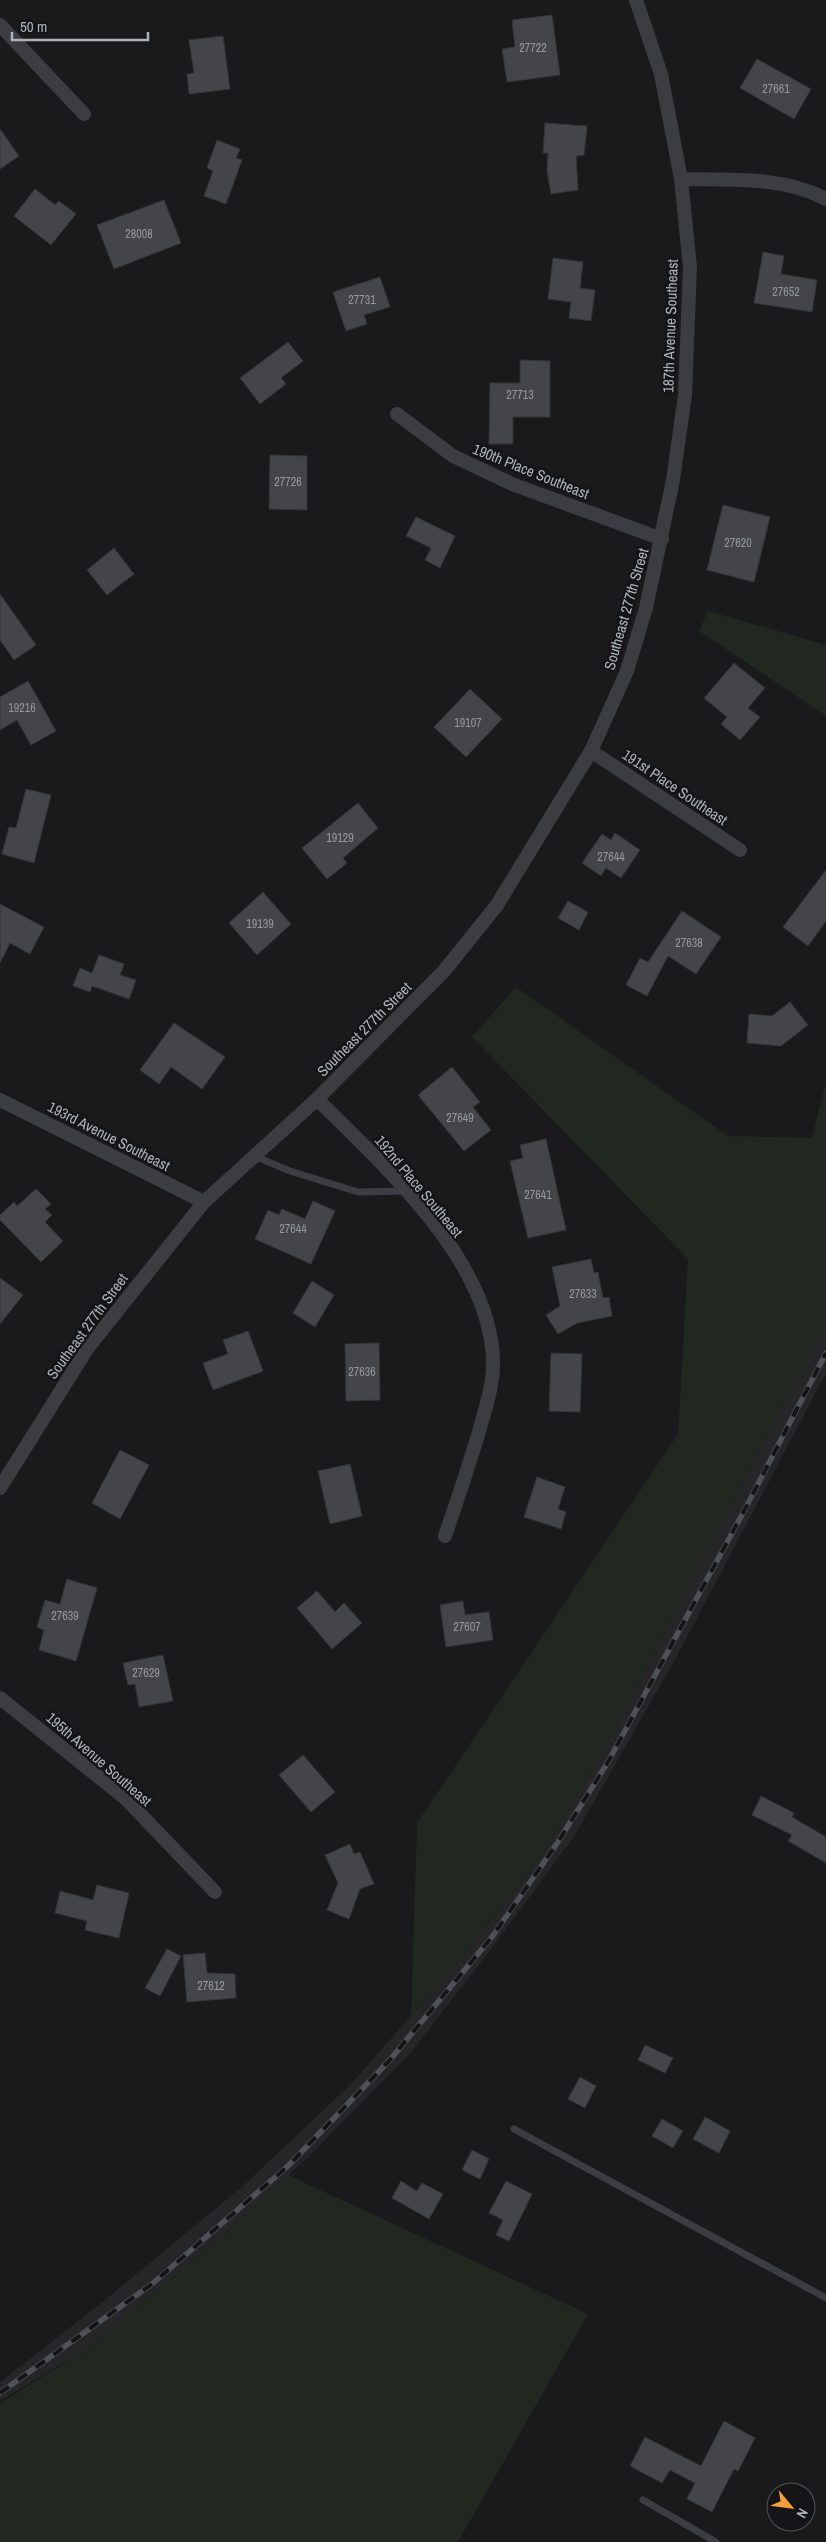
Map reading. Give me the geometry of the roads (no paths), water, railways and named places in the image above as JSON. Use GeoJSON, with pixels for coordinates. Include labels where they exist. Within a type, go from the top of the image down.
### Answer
{"type":"FeatureCollection","features":[{"type":"Feature","properties":{"kind":"street","name":"187th Avenue Southeast"},"geometry":{"type":"LineString","coordinates":[[636,0],[660,74],[681,179],[690,267],[684,396],[674,480],[662,539]]}},
{"type":"Feature","properties":{"kind":"street"},"geometry":{"type":"LineString","coordinates":[[0,25],[84,114]]}},
{"type":"Feature","properties":{"kind":"street"},"geometry":{"type":"LineString","coordinates":[[681,179],[738,180],[780,184],[826,199]]}},
{"type":"Feature","properties":{"kind":"street","name":"190th Place Southeast"},"geometry":{"type":"LineString","coordinates":[[397,414],[461,460],[512,484],[662,539]]}},
{"type":"Feature","properties":{"kind":"street","name":"Southeast 277th Street"},"geometry":{"type":"LineString","coordinates":[[0,1488],[87,1349],[204,1202],[317,1099],[444,971],[496,905],[591,751],[627,671],[646,608],[662,539]]}},
{"type":"Feature","properties":{"kind":"street","name":"191st Place Southeast"},"geometry":{"type":"LineString","coordinates":[[591,751],[740,850]]}},
{"type":"Feature","properties":{"kind":"street","name":"192nd Place Southeast"},"geometry":{"type":"LineString","coordinates":[[317,1099],[388,1169],[446,1239],[475,1287],[491,1339],[493,1366],[490,1392],[471,1459],[444,1536]]}},
{"type":"Feature","properties":{"kind":"street","name":"193rd Avenue Southeast"},"geometry":{"type":"LineString","coordinates":[[0,1100],[204,1202]]}},
{"type":"Feature","properties":{"kind":"street","name":"195th Avenue Southeast"},"geometry":{"type":"LineString","coordinates":[[0,1698],[125,1798],[215,1892]]}},
{"type":"Feature","properties":{"kind":"lane"},"geometry":{"type":"LineString","coordinates":[[254,1156],[290,1171],[358,1192],[406,1191]]}},
{"type":"Feature","properties":{"kind":"lane"},"geometry":{"type":"LineString","coordinates":[[514,2129],[826,2298]]}},
{"type":"Feature","properties":{"kind":"lane"},"geometry":{"type":"LineString","coordinates":[[643,2500],[716,2542]]}},
{"type":"Feature","properties":{"kind":"railway"},"geometry":{"type":"LineString","coordinates":[[0,2393],[152,2284],[288,2166],[389,2061],[492,1937],[558,1842],[608,1762],[744,1511],[826,1353]]}}]}
